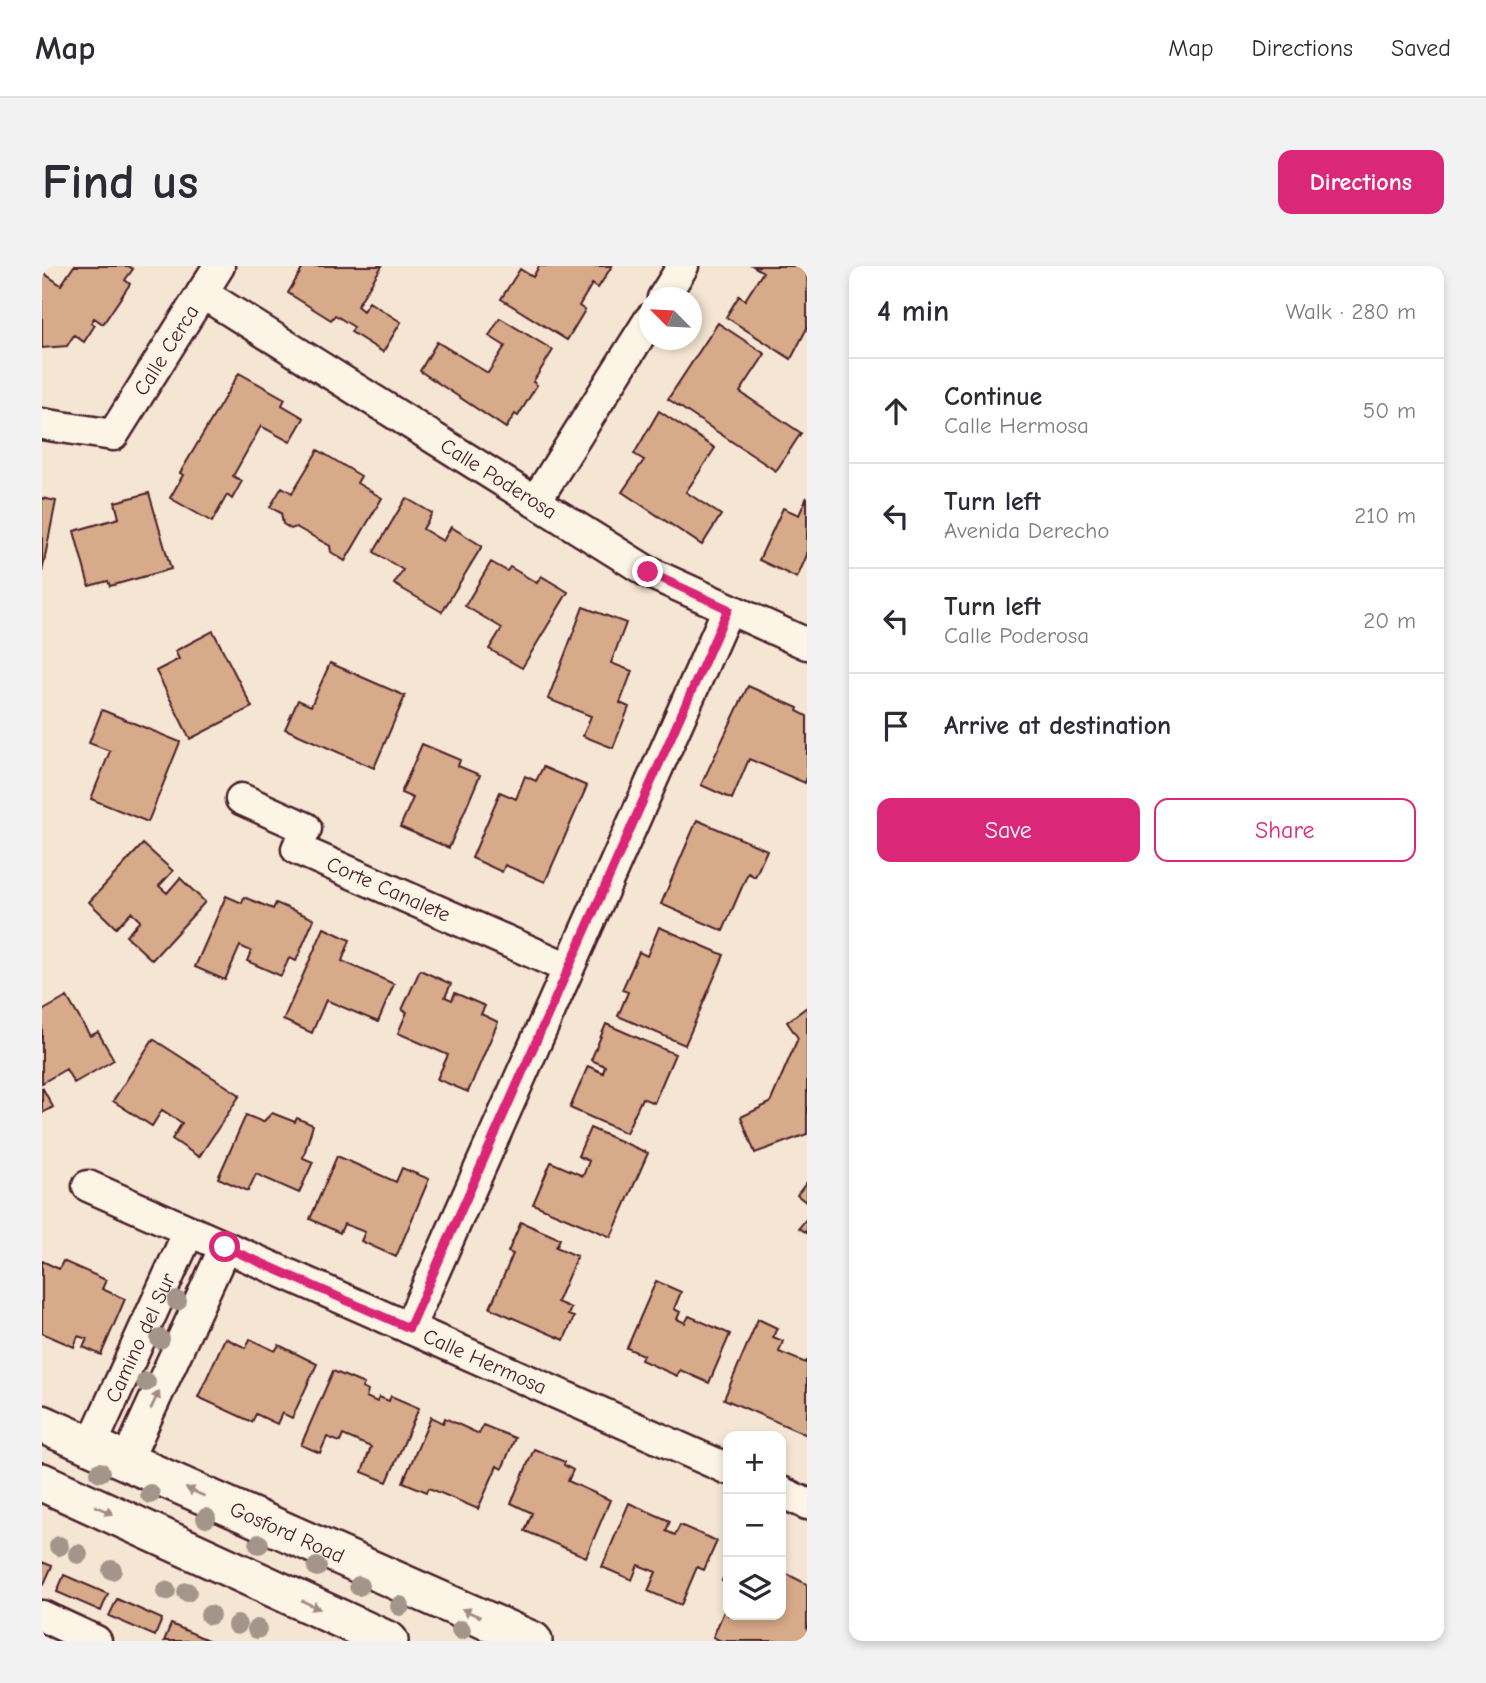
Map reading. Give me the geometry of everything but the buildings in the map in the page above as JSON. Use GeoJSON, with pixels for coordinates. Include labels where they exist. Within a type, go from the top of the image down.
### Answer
{"type":"FeatureCollection","features":[{"type":"Feature","properties":{"kind":"main road","name":"Gosford Road"},"geometry":{"type":"LineString","coordinates":[[42,1424],[533,1641]]}},
{"type":"Feature","properties":{"kind":"main road"},"geometry":{"type":"LineString","coordinates":[[42,1482],[389,1641]]}},
{"type":"Feature","properties":{"kind":"street","name":"Calle Cerca"},"geometry":{"type":"LineString","coordinates":[[42,424],[113,435],[219,266]]}},
{"type":"Feature","properties":{"kind":"street"},"geometry":{"type":"LineString","coordinates":[[670,287],[683,266]]}},
{"type":"Feature","properties":{"kind":"street","name":"Calle Poderosa"},"geometry":{"type":"LineString","coordinates":[[202,293],[648,572],[807,644]]}},
{"type":"Feature","properties":{"kind":"street"},"geometry":{"type":"LineString","coordinates":[[535,502],[639,335]]}},
{"type":"Feature","properties":{"kind":"street"},"geometry":{"type":"LineString","coordinates":[[409,1328],[728,609]]}},
{"type":"Feature","properties":{"kind":"street","name":"Corte Canalete"},"geometry":{"type":"LineString","coordinates":[[241,799],[306,828],[297,849],[568,968]]}},
{"type":"Feature","properties":{"kind":"street","name":"Calle Hermosa"},"geometry":{"type":"LineString","coordinates":[[89,1186],[723,1467]]}},
{"type":"Feature","properties":{"kind":"street","name":"Camino del Sur"},"geometry":{"type":"LineString","coordinates":[[91,1446],[190,1231]]}},
{"type":"Feature","properties":{"kind":"street","name":"Camino del Sur"},"geometry":{"type":"LineString","coordinates":[[126,1462],[225,1247]]}},
{"type":"Feature","properties":{"kind":"street"},"geometry":{"type":"LineString","coordinates":[[785,1494],[807,1504]]}},
{"type":"Feature","properties":{"kind":"street"},"geometry":{"type":"LineString","coordinates":[[42,1616],[96,1641]]}},
{"type":"Feature","properties":{"kind":"route"},"geometry":{"type":"LineString","coordinates":[[225,1247],[409,1328],[728,609],[648,572]]}}]}
